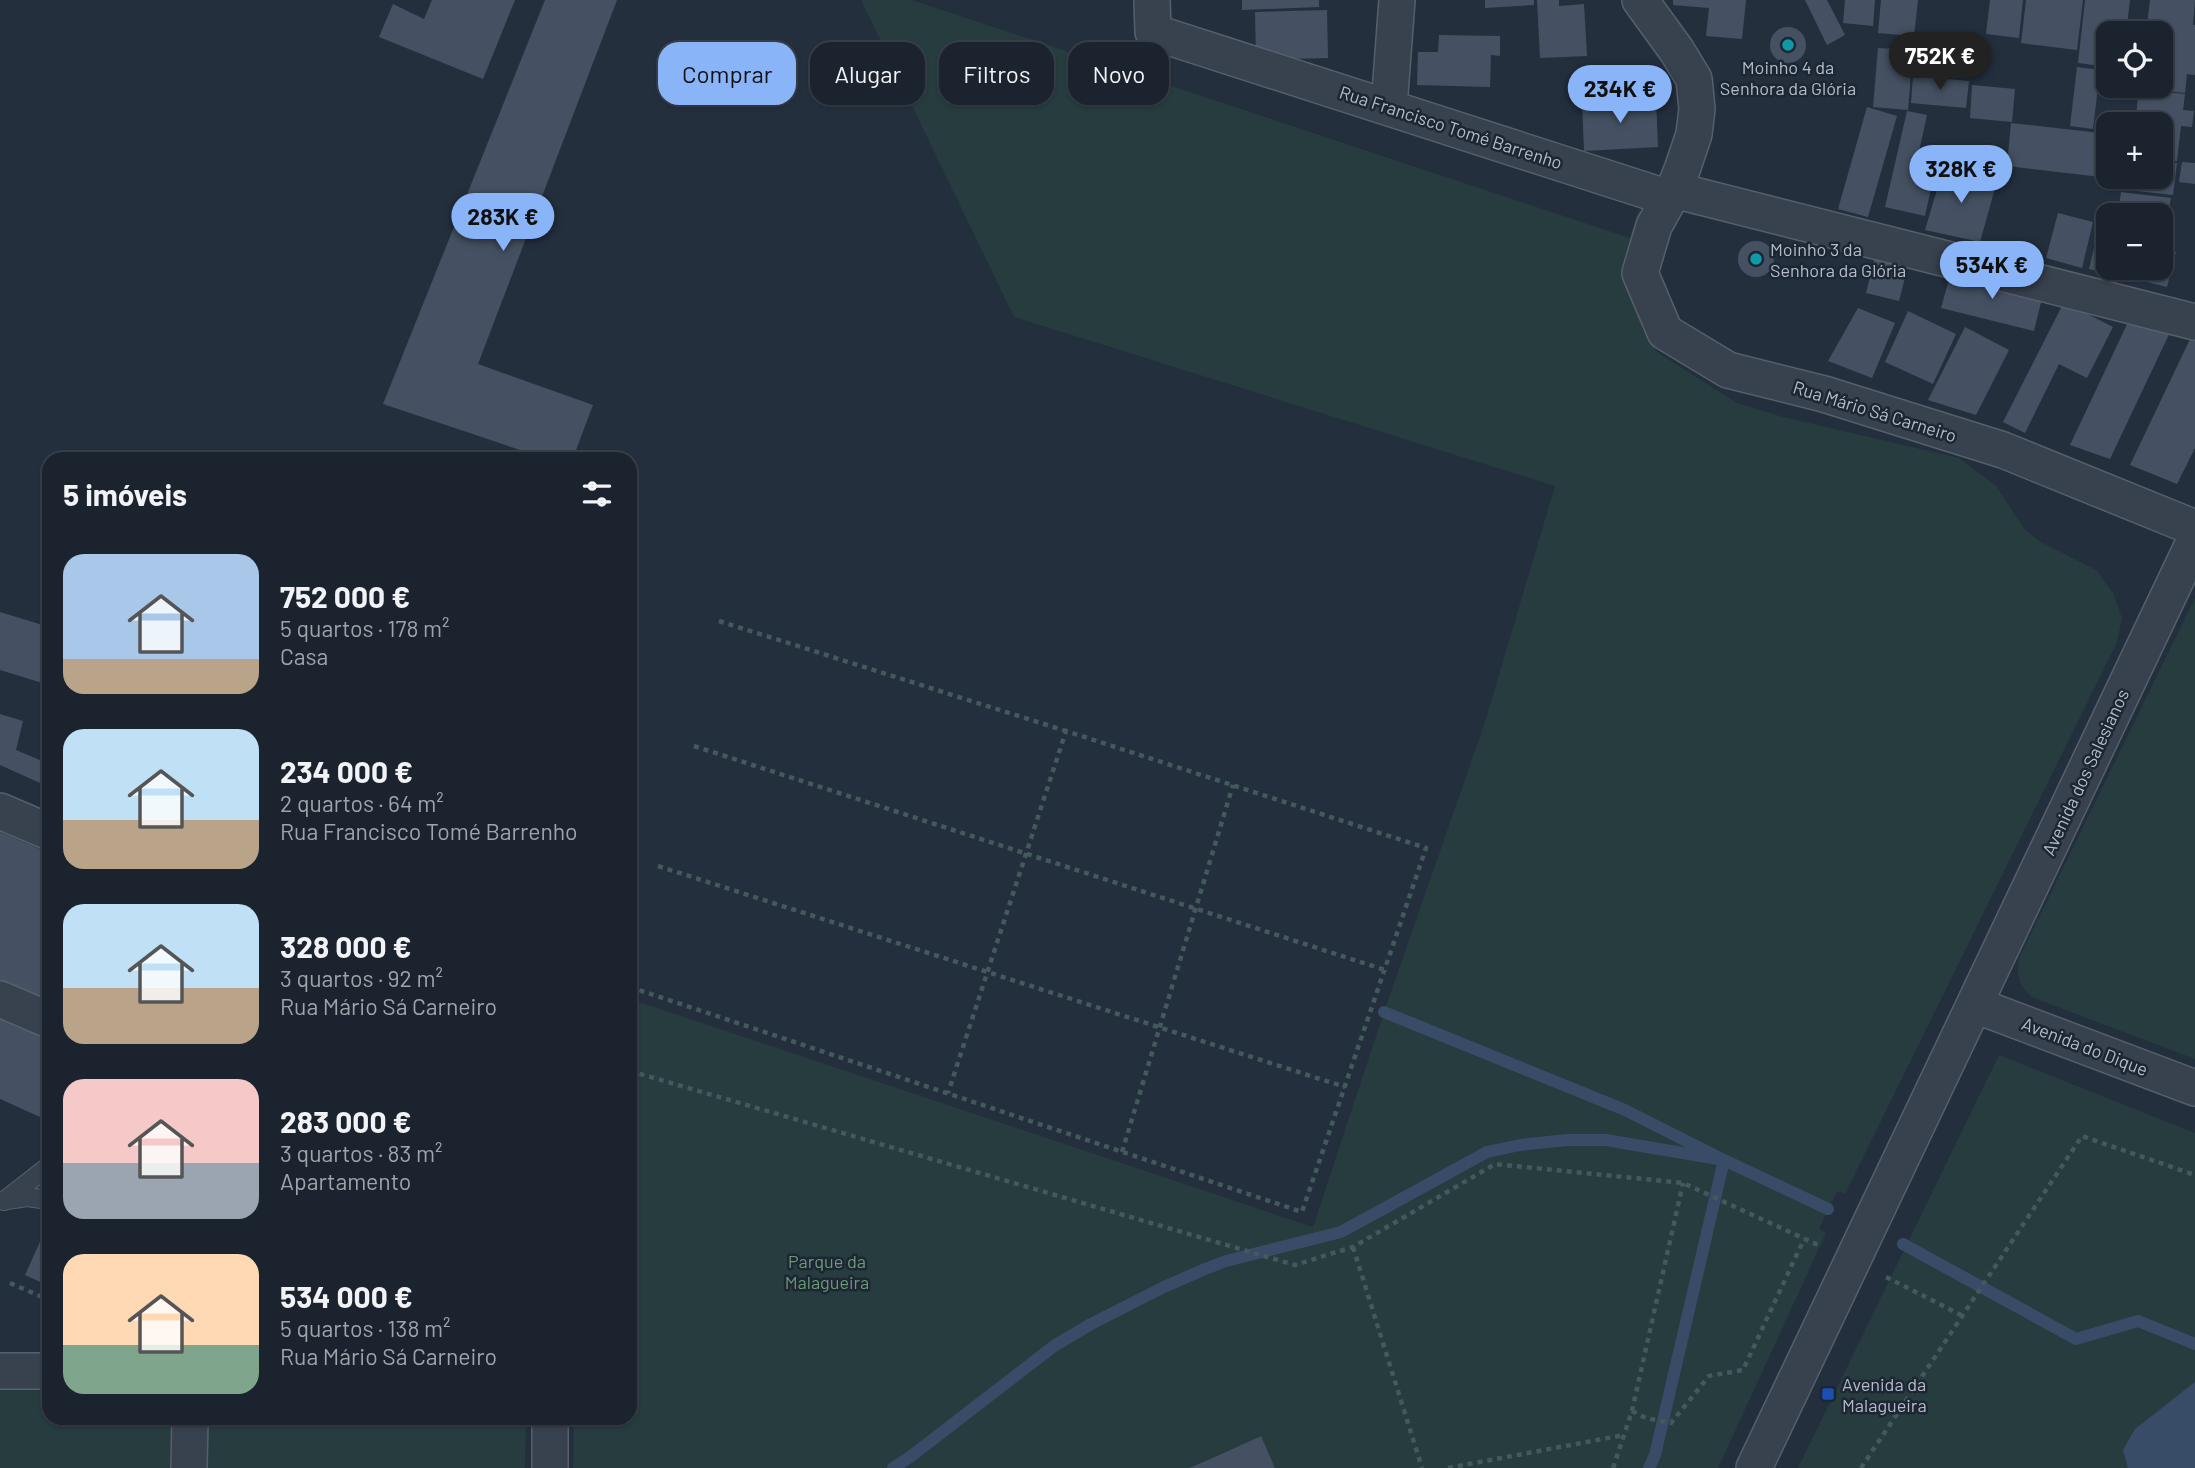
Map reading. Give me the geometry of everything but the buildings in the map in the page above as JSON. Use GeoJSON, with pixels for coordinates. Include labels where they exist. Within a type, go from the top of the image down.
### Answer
{"type":"FeatureCollection","features":[{"type":"Feature","properties":{"kind":"street"},"geometry":{"type":"LineString","coordinates":[[1390,107],[1397,0]]}},
{"type":"Feature","properties":{"kind":"street","name":"Rua Mário Sá Carneiro"},"geometry":{"type":"LineString","coordinates":[[1640,0],[1694,79],[1697,108],[1693,134],[1640,273],[1665,332],[1728,370],[1824,394],[2003,450],[2195,528]]}},
{"type":"Feature","properties":{"kind":"street","name":"Rua Francisco Tomé Barrenho"},"geometry":{"type":"LineString","coordinates":[[1153,16],[1390,107],[1666,205],[2195,323]]}},
{"type":"Feature","properties":{"kind":"street","name":"Avenida dos Salesianos"},"geometry":{"type":"LineString","coordinates":[[1975,1005],[2195,540]]}},
{"type":"Feature","properties":{"kind":"street"},"geometry":{"type":"LineString","coordinates":[[0,811],[42,829]]}},
{"type":"Feature","properties":{"kind":"street"},"geometry":{"type":"LineString","coordinates":[[0,999],[42,1017]]}},
{"type":"Feature","properties":{"kind":"street"},"geometry":{"type":"LineString","coordinates":[[1754,1468],[1975,1005]]}},
{"type":"Feature","properties":{"kind":"street","name":"Avenida do Dique"},"geometry":{"type":"LineString","coordinates":[[1975,1005],[2195,1088]]}},
{"type":"Feature","properties":{"kind":"street"},"geometry":{"type":"LineString","coordinates":[[0,1371],[42,1371]]}},
{"type":"Feature","properties":{"kind":"street"},"geometry":{"type":"LineString","coordinates":[[188,1468],[190,1425]]}},
{"type":"Feature","properties":{"kind":"street"},"geometry":{"type":"LineString","coordinates":[[550,1468],[551,1425]]}},
{"type":"Feature","properties":{"kind":"lane"},"geometry":{"type":"LineString","coordinates":[[2,1201],[42,1172]]}},
{"type":"Feature","properties":{"kind":"lane"},"geometry":{"type":"LineString","coordinates":[[2,1201],[27,1197],[42,1199]]}},
{"type":"Feature","properties":{"kind":"path"},"geometry":{"type":"LineString","coordinates":[[637,989],[1302,1212],[1426,848],[719,621]]}},
{"type":"Feature","properties":{"kind":"path"},"geometry":{"type":"LineString","coordinates":[[948,1093],[1066,731]]}},
{"type":"Feature","properties":{"kind":"path"},"geometry":{"type":"LineString","coordinates":[[694,746],[1385,970]]}},
{"type":"Feature","properties":{"kind":"path"},"geometry":{"type":"LineString","coordinates":[[1122,1152],[1233,785]]}},
{"type":"Feature","properties":{"kind":"path"},"geometry":{"type":"LineString","coordinates":[[658,866],[1345,1087]]}},
{"type":"Feature","properties":{"kind":"path"},"geometry":{"type":"LineString","coordinates":[[637,1073],[1295,1265],[1353,1247],[1495,1164],[1683,1183],[1820,1246]]}},
{"type":"Feature","properties":{"kind":"path"},"geometry":{"type":"LineString","coordinates":[[1860,1468],[2082,1136],[2195,1175]]}},
{"type":"Feature","properties":{"kind":"path"},"geometry":{"type":"LineString","coordinates":[[1613,1468],[1632,1411],[1683,1183]]}},
{"type":"Feature","properties":{"kind":"path"},"geometry":{"type":"LineString","coordinates":[[1632,1411],[1646,1418],[1671,1423],[1709,1376],[1743,1370],[1804,1239]]}},
{"type":"Feature","properties":{"kind":"path"},"geometry":{"type":"LineString","coordinates":[[1353,1247],[1422,1468]]}},
{"type":"Feature","properties":{"kind":"path"},"geometry":{"type":"LineString","coordinates":[[1883,1275],[1963,1316]]}},
{"type":"Feature","properties":{"kind":"path"},"geometry":{"type":"LineString","coordinates":[[10,1283],[42,1297]]}},
{"type":"Feature","properties":{"kind":"path"},"geometry":{"type":"LineString","coordinates":[[1448,1468],[1624,1435]]}},
{"type":"Feature","properties":{"kind":"green space","name":"Parque da Malagueira"},"geometry":{"type":"Polygon","coordinates":[[[861,0],[912,0],[1039,42],[939,42],[939,105],[1054,105],[1054,47],[1068,52],[1068,105],[1169,105],[1169,85],[1630,238],[1640,205],[1634,296],[1643,331],[1657,352],[1737,403],[1783,417],[1959,458],[1996,486],[2025,530],[2041,542],[2096,570],[2113,593],[2122,618],[2117,642],[1845,1194],[1837,1191],[1819,1229],[1826,1233],[1718,1468],[1275,1468],[1261,1436],[1189,1468],[573,1468],[574,1425],[637,1425],[637,1001],[1313,1227],[1384,1012],[1485,722],[1555,486],[1014,317],[912,105],[925,105],[925,42],[881,42],[861,0]]]}},
{"type":"Feature","properties":{"kind":"green space"},"geometry":{"type":"Polygon","coordinates":[[[2195,598],[2195,1059],[2034,998],[2022,985],[2018,970],[2019,958],[2195,598]]]}},
{"type":"Feature","properties":{"kind":"green space"},"geometry":{"type":"Polygon","coordinates":[[[1999,1055],[2195,1133],[2195,1468],[1798,1468],[1999,1055]]]}},
{"type":"Feature","properties":{"kind":"green space"},"geometry":{"type":"Polygon","coordinates":[[[0,1388],[42,1389],[42,1425],[181,1425],[180,1468],[0,1468],[0,1388]]]}},
{"type":"Feature","properties":{"kind":"green space"},"geometry":{"type":"Polygon","coordinates":[[[198,1425],[526,1425],[525,1468],[197,1468],[198,1425]]]}},
{"type":"Feature","properties":{"kind":"water"},"geometry":{"type":"Polygon","coordinates":[[[2195,1382],[2195,1468],[2128,1468],[2123,1450],[2135,1429],[2195,1382]]]}},
{"type":"Feature","properties":{"kind":"waterway"},"geometry":{"type":"LineString","coordinates":[[1384,1012],[1625,1110],[1828,1209]]}},
{"type":"Feature","properties":{"kind":"waterway"},"geometry":{"type":"LineString","coordinates":[[893,1468],[1054,1346],[1164,1287],[1226,1261],[1341,1232],[1487,1152],[1567,1140],[1606,1140],[1724,1160],[1655,1455],[1649,1468]]}},
{"type":"Feature","properties":{"kind":"waterway"},"geometry":{"type":"LineString","coordinates":[[1903,1244],[2076,1339],[2138,1321],[2195,1344]]}},
{"type":"Feature","properties":{"kind":"place","name":"Moinho 4 da Senhora da Glória"},"geometry":{"type":"Point","coordinates":[1788,45]}},
{"type":"Feature","properties":{"kind":"place","name":"Moinho 3 da Senhora da Glória"},"geometry":{"type":"Point","coordinates":[1756,259]}},
{"type":"Feature","properties":{"kind":"place","name":"Avenida da Malagueira"},"geometry":{"type":"Point","coordinates":[1828,1394]}}]}
